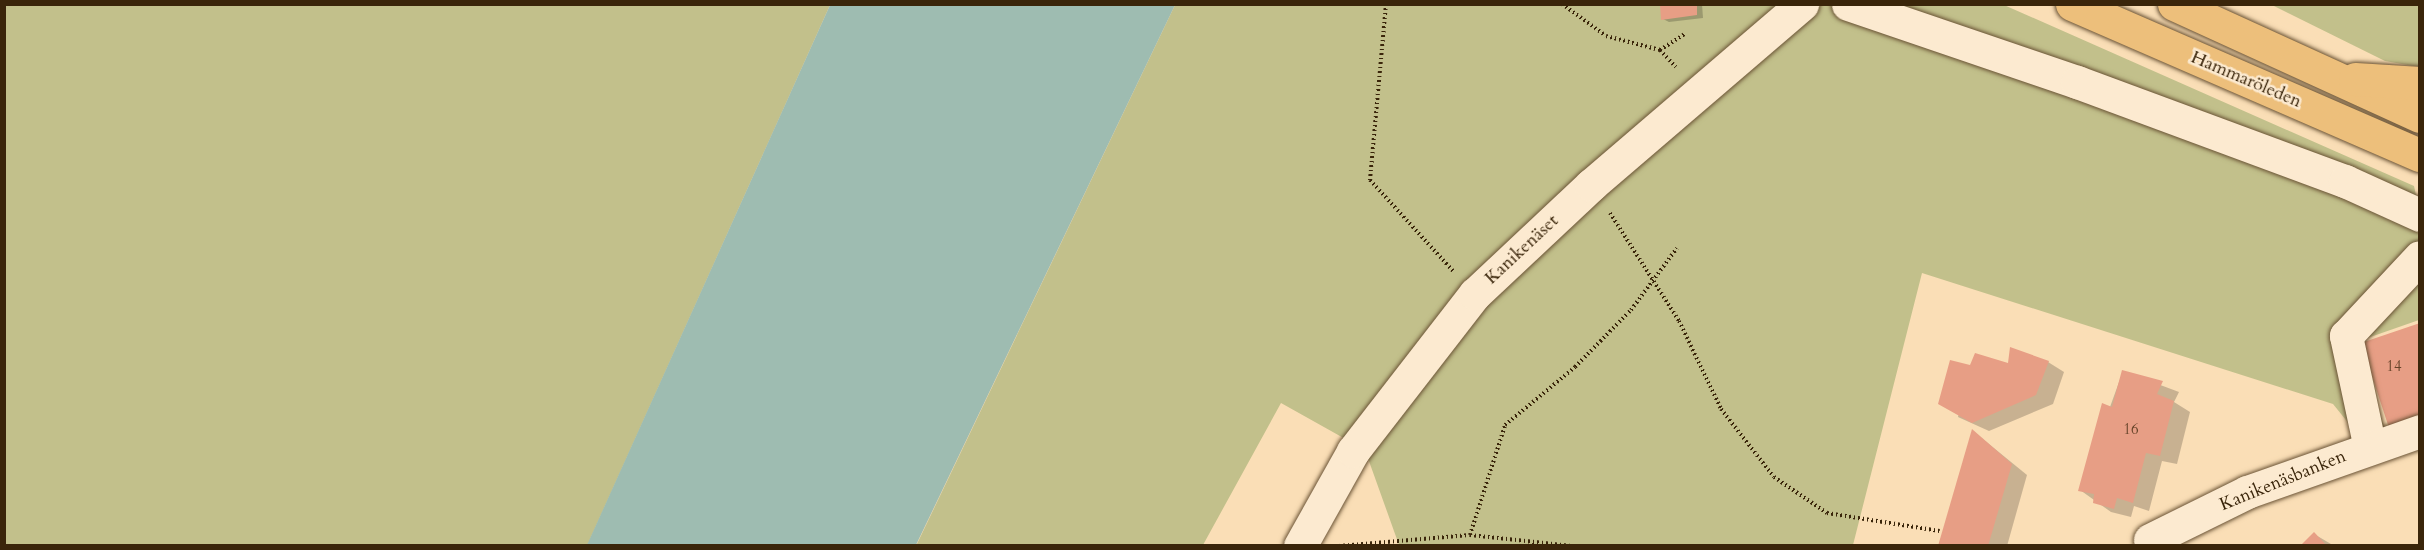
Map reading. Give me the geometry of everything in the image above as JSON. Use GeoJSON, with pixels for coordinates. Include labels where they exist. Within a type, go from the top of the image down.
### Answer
{"type":"FeatureCollection","features":[{"type":"Feature","properties":{"kind":"main road","name":"Hammaröleden"},"geometry":{"type":"LineString","coordinates":[[2072,4],[2420,155]]}},
{"type":"Feature","properties":{"kind":"main road"},"geometry":{"type":"LineString","coordinates":[[2174,4],[2420,116]]}},
{"type":"Feature","properties":{"kind":"main road"},"geometry":{"type":"LineString","coordinates":[[2338,78],[2420,83]]}},
{"type":"Feature","properties":{"kind":"street","name":"Kanikenäset"},"geometry":{"type":"LineString","coordinates":[[1300,546],[1353,451],[1474,294],[1591,185],[1802,4]]}},
{"type":"Feature","properties":{"kind":"street"},"geometry":{"type":"LineString","coordinates":[[1848,4],[2077,82],[2345,181],[2420,215]]}},
{"type":"Feature","properties":{"kind":"street"},"geometry":{"type":"LineString","coordinates":[[2370,448],[2367,394],[2346,336],[2420,257]]}},
{"type":"Feature","properties":{"kind":"street","name":"Kanikenäsbanken"},"geometry":{"type":"LineString","coordinates":[[2150,540],[2247,492],[2420,431]]}},
{"type":"Feature","properties":{"kind":"path"},"geometry":{"type":"LineString","coordinates":[[1386,4],[1370,180],[1474,294]]}},
{"type":"Feature","properties":{"kind":"path"},"geometry":{"type":"LineString","coordinates":[[1562,4],[1606,36],[1660,50],[1699,92]]}},
{"type":"Feature","properties":{"kind":"path"},"geometry":{"type":"LineString","coordinates":[[1660,50],[1686,33]]}},
{"type":"Feature","properties":{"kind":"path"},"geometry":{"type":"LineString","coordinates":[[1591,185],[1653,276],[1720,409],[1774,477],[1827,513],[1940,531]]}},
{"type":"Feature","properties":{"kind":"path"},"geometry":{"type":"LineString","coordinates":[[1470,535],[1476,503],[1505,425],[1575,367],[1631,309],[1653,276],[1677,248]]}},
{"type":"Feature","properties":{"kind":"path"},"geometry":{"type":"LineString","coordinates":[[1339,546],[1470,535],[1571,546]]}},
{"type":"Feature","properties":{"kind":"shaded area"},"geometry":{"type":"Polygon","coordinates":[[[4,5],[830,5],[587,546],[5,545],[4,5]]]}},
{"type":"Feature","properties":{"kind":"shaded area"},"geometry":{"type":"Polygon","coordinates":[[[1175,5],[2004,5],[2414,186],[2419,209],[2419,320],[2356,342],[2388,438],[2366,445],[2333,404],[1922,273],[1853,545],[1399,545],[1365,450],[1281,403],[1203,545],[916,546],[1175,5]]]}},
{"type":"Feature","properties":{"kind":"shaded area"},"geometry":{"type":"Polygon","coordinates":[[[2272,5],[2419,5],[2419,67],[2385,61],[2272,5]]]}},
{"type":"Feature","properties":{"kind":"water"},"geometry":{"type":"Polygon","coordinates":[[[830,5],[1175,5],[916,545],[587,545],[830,5]]]}},
{"type":"Feature","properties":{"kind":"building"},"geometry":{"type":"Polygon","coordinates":[[[1660,4],[1697,4],[1697,15],[1661,20],[1660,4]]]}},
{"type":"Feature","properties":{"kind":"building"},"geometry":{"type":"Polygon","coordinates":[[[2420,323],[2420,428],[2392,437],[2361,343],[2420,323]]]}},
{"type":"Feature","properties":{"kind":"building"},"geometry":{"type":"Polygon","coordinates":[[[2010,347],[2049,361],[2036,395],[1972,423],[1938,404],[1950,360],[1970,365],[1975,353],[2008,363],[2010,347]]]}},
{"type":"Feature","properties":{"kind":"building"},"geometry":{"type":"Polygon","coordinates":[[[2122,370],[2163,381],[2157,394],[2174,401],[2160,456],[2146,453],[2133,503],[2117,498],[2114,509],[2093,503],[2094,494],[2078,491],[2102,403],[2112,407],[2122,370]]]}},
{"type":"Feature","properties":{"kind":"building"},"geometry":{"type":"Polygon","coordinates":[[[1972,429],[2012,464],[1988,546],[1938,546],[1972,429]]]}},
{"type":"Feature","properties":{"kind":"building"},"geometry":{"type":"Polygon","coordinates":[[[2314,532],[2327,546],[2300,546],[2314,532]]]}}]}
